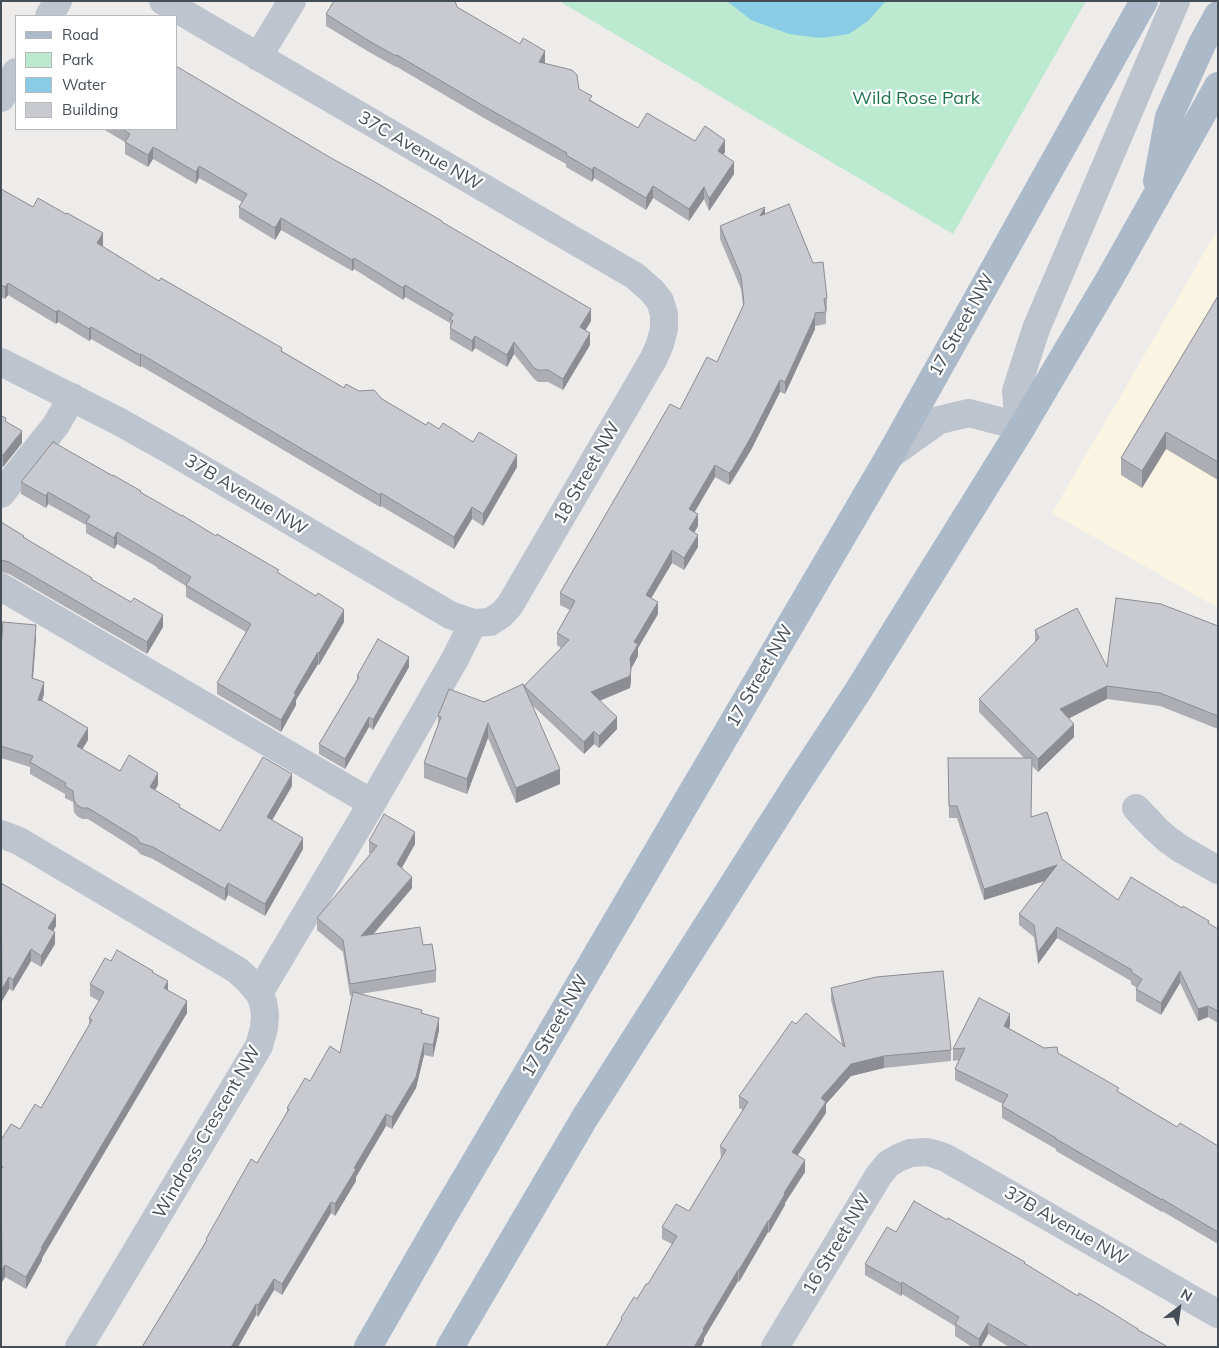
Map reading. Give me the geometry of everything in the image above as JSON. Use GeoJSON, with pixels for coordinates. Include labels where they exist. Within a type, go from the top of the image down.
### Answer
{"type":"FeatureCollection","features":[{"type":"Feature","properties":{"kind":"main road","name":"17 Street NW"},"geometry":{"type":"LineString","coordinates":[[368,1347],[890,455],[1144,1]]}},
{"type":"Feature","properties":{"kind":"main road"},"geometry":{"type":"LineString","coordinates":[[1152,204],[1169,117],[1202,44],[1218,15]]}},
{"type":"Feature","properties":{"kind":"main road"},"geometry":{"type":"LineString","coordinates":[[450,1347],[584,1119],[858,691],[1022,427],[1152,204],[1218,86]]}},
{"type":"Feature","properties":{"kind":"street"},"geometry":{"type":"LineString","coordinates":[[50,15],[58,1]]}},
{"type":"Feature","properties":{"kind":"street","name":"37C Avenue NW"},"geometry":{"type":"LineString","coordinates":[[163,1],[635,276],[660,301],[664,314]]}},
{"type":"Feature","properties":{"kind":"street"},"geometry":{"type":"LineString","coordinates":[[258,57],[292,1]]}},
{"type":"Feature","properties":{"kind":"street"},"geometry":{"type":"LineString","coordinates":[[1022,427],[1018,416],[1016,391],[1036,329],[1176,1]]}},
{"type":"Feature","properties":{"kind":"street"},"geometry":{"type":"LineString","coordinates":[[1,98],[15,74]]}},
{"type":"Feature","properties":{"kind":"street","name":"18 Street NW"},"geometry":{"type":"LineString","coordinates":[[482,623],[502,614],[521,587],[654,358],[664,329],[664,314]]}},
{"type":"Feature","properties":{"kind":"street","name":"37B Avenue NW"},"geometry":{"type":"LineString","coordinates":[[1,362],[72,397],[168,449],[450,615],[482,623]]}},
{"type":"Feature","properties":{"kind":"street"},"geometry":{"type":"LineString","coordinates":[[1,494],[56,425],[72,397]]}},
{"type":"Feature","properties":{"kind":"street"},"geometry":{"type":"LineString","coordinates":[[890,455],[939,420],[968,413],[1022,427]]}},
{"type":"Feature","properties":{"kind":"street"},"geometry":{"type":"LineString","coordinates":[[1,587],[372,803]]}},
{"type":"Feature","properties":{"kind":"street"},"geometry":{"type":"LineString","coordinates":[[259,993],[455,659],[482,623]]}},
{"type":"Feature","properties":{"kind":"street"},"geometry":{"type":"LineString","coordinates":[[1136,808],[1167,839],[1218,870]]}},
{"type":"Feature","properties":{"kind":"street","name":"Windross Crescent NW"},"geometry":{"type":"LineString","coordinates":[[1,834],[19,841],[237,970],[259,993],[265,1015],[259,1046],[79,1347]]}},
{"type":"Feature","properties":{"kind":"street","name":"37B Avenue NW"},"geometry":{"type":"LineString","coordinates":[[910,1153],[926,1152],[953,1162],[1218,1314]]}},
{"type":"Feature","properties":{"kind":"street","name":"16 Street NW"},"geometry":{"type":"LineString","coordinates":[[775,1347],[879,1175],[888,1164],[910,1153]]}},
{"type":"Feature","properties":{"kind":"shaded area"},"geometry":{"type":"Polygon","coordinates":[[[1218,229],[1218,608],[1052,513],[1218,229]]]}},
{"type":"Feature","properties":{"kind":"green space","name":"Wild Rose Park"},"geometry":{"type":"Polygon","coordinates":[[[559,1],[1086,1],[953,234],[559,1]]]}},
{"type":"Feature","properties":{"kind":"water"},"geometry":{"type":"Polygon","coordinates":[[[727,1],[886,1],[868,21],[849,34],[821,38],[789,34],[751,20],[727,1]]]}},
{"type":"Feature","properties":{"kind":"building"},"geometry":{"type":"Polygon","coordinates":[[[334,1],[455,1],[457,7],[520,44],[523,38],[545,51],[539,62],[572,70],[577,75],[579,89],[592,96],[589,100],[638,128],[647,113],[695,141],[705,126],[725,140],[718,151],[734,162],[709,199],[704,187],[689,209],[653,186],[646,198],[594,167],[592,170],[566,155],[567,153],[397,55],[369,41],[326,14],[334,1]]]}},
{"type":"Feature","properties":{"kind":"building"},"geometry":{"type":"Polygon","coordinates":[[[178,67],[591,309],[580,327],[590,333],[563,379],[548,370],[538,370],[534,368],[514,342],[507,355],[475,336],[472,341],[450,328],[453,321],[450,319],[453,314],[405,285],[403,288],[354,258],[352,260],[281,218],[275,228],[239,207],[247,194],[199,166],[196,172],[153,147],[148,155],[125,142],[130,134],[124,130],[178,130],[178,67]]]}},
{"type":"Feature","properties":{"kind":"building"},"geometry":{"type":"Polygon","coordinates":[[[1,189],[33,207],[38,198],[103,233],[97,243],[159,281],[161,278],[282,348],[281,351],[344,388],[346,384],[359,391],[374,390],[382,399],[426,425],[428,422],[439,429],[443,423],[473,442],[479,432],[517,455],[483,514],[472,507],[454,537],[141,354],[91,327],[89,329],[58,310],[56,312],[8,283],[5,287],[1,285],[1,189]]]}},
{"type":"Feature","properties":{"kind":"building"},"geometry":{"type":"Polygon","coordinates":[[[789,204],[813,263],[823,262],[827,298],[824,299],[826,312],[815,313],[785,382],[780,380],[732,470],[729,473],[715,465],[689,509],[698,514],[689,529],[698,535],[684,558],[672,550],[646,595],[658,602],[634,642],[638,644],[630,658],[630,676],[591,692],[617,717],[599,736],[594,731],[584,742],[524,686],[569,640],[557,633],[575,601],[560,593],[670,404],[680,409],[707,357],[717,362],[744,304],[741,276],[720,226],[765,207],[760,216],[789,204]]]}},
{"type":"Feature","properties":{"kind":"building"},"geometry":{"type":"Polygon","coordinates":[[[1218,296],[1218,462],[1166,432],[1142,471],[1121,458],[1218,296]]]}},
{"type":"Feature","properties":{"kind":"building"},"geometry":{"type":"Polygon","coordinates":[[[1,416],[6,418],[5,421],[22,431],[3,455],[1,454],[1,416]]]}},
{"type":"Feature","properties":{"kind":"building"},"geometry":{"type":"Polygon","coordinates":[[[53,442],[141,491],[216,536],[217,534],[279,570],[277,572],[316,596],[318,593],[344,610],[294,693],[296,694],[281,720],[217,683],[251,624],[186,585],[191,577],[157,556],[117,532],[114,538],[86,522],[90,516],[48,492],[46,496],[21,482],[53,442]]]}},
{"type":"Feature","properties":{"kind":"building"},"geometry":{"type":"Polygon","coordinates":[[[1,522],[131,602],[134,598],[163,615],[147,642],[9,562],[1,560],[1,522]]]}},
{"type":"Feature","properties":{"kind":"building"},"geometry":{"type":"Polygon","coordinates":[[[1116,598],[1161,604],[1218,626],[1218,716],[1160,693],[1107,686],[1060,709],[1074,724],[1038,759],[979,699],[1039,638],[1035,630],[1077,608],[1107,667],[1116,598]]]}},
{"type":"Feature","properties":{"kind":"building"},"geometry":{"type":"Polygon","coordinates":[[[3,622],[36,625],[32,678],[44,682],[38,700],[43,701],[88,728],[77,746],[120,771],[129,755],[158,773],[150,787],[220,831],[263,757],[292,774],[267,817],[303,838],[265,904],[228,883],[225,889],[153,847],[140,843],[137,838],[88,808],[82,808],[77,805],[74,800],[73,791],[65,786],[66,783],[30,762],[33,756],[1,746],[1,649],[3,622]]]}},
{"type":"Feature","properties":{"kind":"building"},"geometry":{"type":"Polygon","coordinates":[[[378,639],[409,657],[373,720],[369,717],[345,759],[319,744],[359,677],[357,676],[378,639]]]}},
{"type":"Feature","properties":{"kind":"building"},"geometry":{"type":"Polygon","coordinates":[[[523,684],[560,769],[516,788],[488,723],[467,779],[424,763],[441,717],[438,716],[449,689],[484,702],[523,684]]]}},
{"type":"Feature","properties":{"kind":"building"},"geometry":{"type":"Polygon","coordinates":[[[948,758],[1032,758],[1031,817],[1047,812],[1062,859],[1118,900],[1131,877],[1182,908],[1183,906],[1209,921],[1208,923],[1218,929],[1218,1011],[1208,1006],[1198,1009],[1180,971],[1161,1003],[1136,989],[1142,979],[1131,972],[1132,970],[1057,927],[1038,952],[1034,925],[1019,914],[1057,865],[984,889],[957,806],[949,806],[948,758]]]}},
{"type":"Feature","properties":{"kind":"building"},"geometry":{"type":"Polygon","coordinates":[[[384,814],[415,832],[397,864],[412,877],[361,936],[420,927],[423,945],[432,944],[436,970],[350,984],[343,940],[317,918],[377,846],[369,841],[384,814]]]}},
{"type":"Feature","properties":{"kind":"building"},"geometry":{"type":"Polygon","coordinates":[[[1,883],[56,915],[48,928],[55,932],[41,956],[31,949],[13,980],[9,977],[2,989],[1,883]]]}},
{"type":"Feature","properties":{"kind":"building"},"geometry":{"type":"Polygon","coordinates":[[[117,950],[168,981],[164,988],[187,1001],[41,1248],[26,1277],[5,1265],[2,1270],[1,1169],[3,1167],[1,1166],[1,1140],[11,1124],[20,1129],[35,1104],[41,1108],[92,1020],[89,1018],[104,992],[90,984],[105,958],[111,961],[117,950]]]}},
{"type":"Feature","properties":{"kind":"building"},"geometry":{"type":"Polygon","coordinates":[[[943,971],[951,1050],[884,1056],[851,1064],[821,1098],[826,1102],[792,1152],[805,1160],[694,1347],[606,1347],[634,1297],[637,1299],[646,1284],[648,1284],[677,1236],[662,1227],[676,1204],[689,1211],[726,1150],[720,1146],[748,1102],[739,1096],[792,1021],[796,1024],[806,1013],[845,1047],[831,988],[876,977],[943,971]]]}},
{"type":"Feature","properties":{"kind":"building"},"geometry":{"type":"Polygon","coordinates":[[[353,992],[422,1010],[421,1013],[439,1018],[433,1045],[424,1043],[416,1077],[392,1117],[386,1114],[335,1204],[331,1202],[282,1284],[274,1279],[258,1305],[256,1304],[231,1347],[142,1347],[207,1240],[251,1159],[257,1163],[305,1078],[310,1081],[330,1046],[340,1053],[353,992]]]}},
{"type":"Feature","properties":{"kind":"building"},"geometry":{"type":"Polygon","coordinates":[[[979,998],[1010,1014],[1004,1026],[1044,1048],[1057,1047],[1058,1053],[1119,1088],[1117,1091],[1177,1127],[1180,1123],[1218,1146],[1218,1232],[1002,1106],[1008,1095],[955,1069],[965,1048],[953,1049],[979,998]]]}},
{"type":"Feature","properties":{"kind":"building"},"geometry":{"type":"Polygon","coordinates":[[[914,1201],[1025,1262],[1078,1296],[1079,1293],[1168,1347],[1029,1347],[988,1323],[979,1339],[955,1324],[959,1317],[902,1282],[901,1284],[865,1264],[887,1227],[896,1232],[914,1201]]]}}]}
